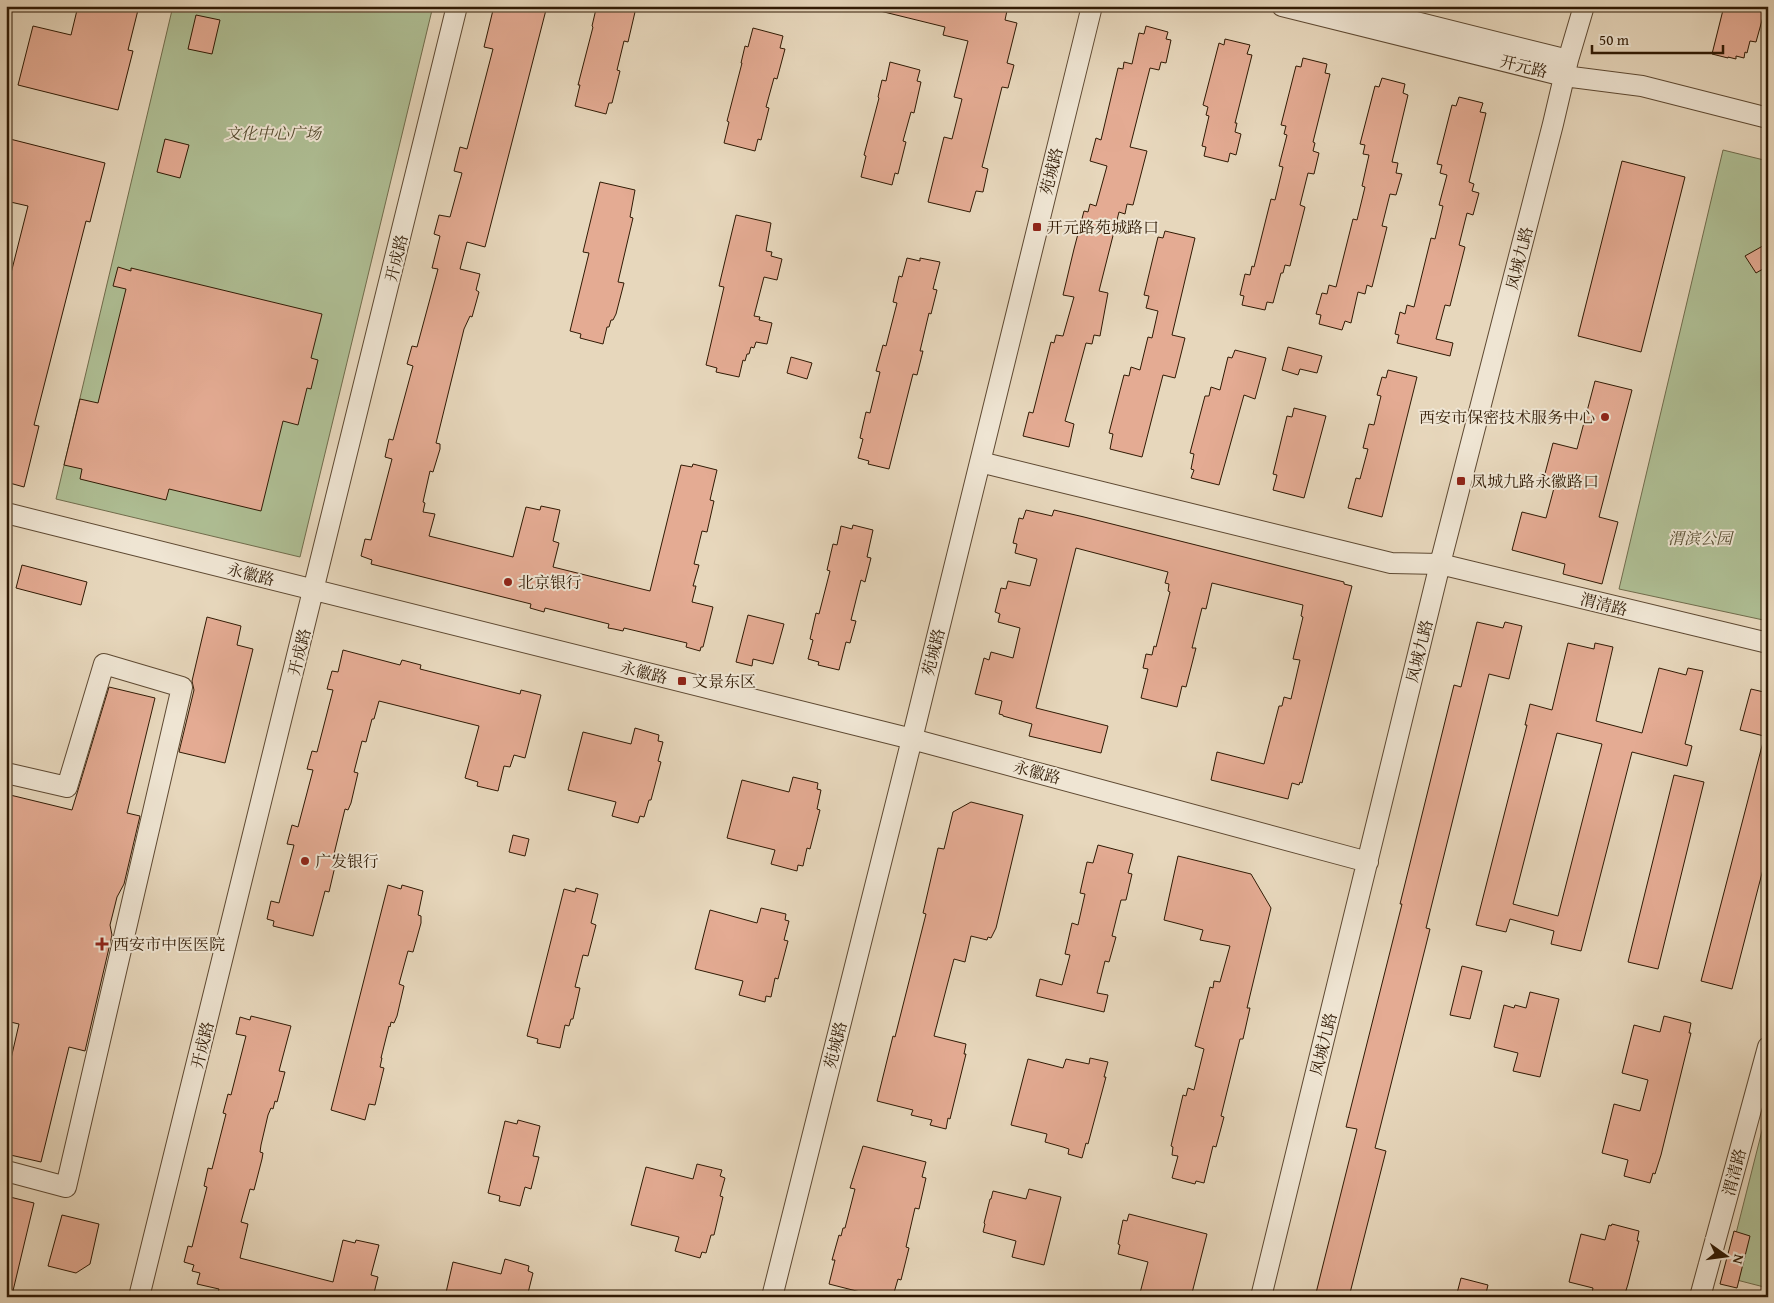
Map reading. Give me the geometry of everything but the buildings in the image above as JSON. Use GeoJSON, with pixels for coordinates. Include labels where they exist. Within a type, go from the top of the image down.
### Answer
{"type":"FeatureCollection","features":[{"type":"Feature","properties":{"kind":"street","name":"开成路"},"geometry":{"type":"LineString","coordinates":[[139,1297],[457,6]]}},
{"type":"Feature","properties":{"kind":"street","name":"苑城路"},"geometry":{"type":"LineString","coordinates":[[772,1297],[912,739],[1092,6]]}},
{"type":"Feature","properties":{"kind":"street","name":"开元路"},"geometry":{"type":"LineString","coordinates":[[1282,6],[1566,68],[1768,118]]}},
{"type":"Feature","properties":{"kind":"street","name":"开元路"},"geometry":{"type":"LineString","coordinates":[[1352,6],[1566,68]]}},
{"type":"Feature","properties":{"kind":"street","name":"凤城九路"},"geometry":{"type":"LineString","coordinates":[[1261,1297],[1440,564],[1566,68],[1584,6]]}},
{"type":"Feature","properties":{"kind":"street","name":"渭清路"},"geometry":{"type":"LineString","coordinates":[[980,462],[1391,564],[1440,564],[1768,643]]}},
{"type":"Feature","properties":{"kind":"street","name":"永徽路"},"geometry":{"type":"LineString","coordinates":[[6,513],[912,739],[1368,862]]}},
{"type":"Feature","properties":{"kind":"street"},"geometry":{"type":"LineString","coordinates":[[6,773],[67,787],[104,664],[182,687],[66,1187],[6,1171]]}},
{"type":"Feature","properties":{"kind":"street","name":"渭清路"},"geometry":{"type":"LineString","coordinates":[[1700,1297],[1768,1046]]}},
{"type":"Feature","properties":{"kind":"green space","name":"文化中心广场"},"geometry":{"type":"Polygon","coordinates":[[[173,6],[433,6],[300,557],[56,499],[173,6]]]}},
{"type":"Feature","properties":{"kind":"green space","name":"渭滨公园"},"geometry":{"type":"Polygon","coordinates":[[[1723,150],[1768,161],[1768,621],[1619,589],[1723,150]]]}},
{"type":"Feature","properties":{"kind":"green space"},"geometry":{"type":"Polygon","coordinates":[[[1768,1107],[1768,1288],[1725,1277],[1768,1107]]]}},
{"type":"Feature","properties":{"kind":"place","name":"开元路苑城路口"},"geometry":{"type":"Point","coordinates":[1037,227]}},
{"type":"Feature","properties":{"kind":"place","name":"西安市保密技术服务中心"},"geometry":{"type":"Point","coordinates":[1605,417]}},
{"type":"Feature","properties":{"kind":"place","name":"凤城九路永徽路口"},"geometry":{"type":"Point","coordinates":[1461,481]}},
{"type":"Feature","properties":{"kind":"place","name":"北京银行"},"geometry":{"type":"Point","coordinates":[508,582]}},
{"type":"Feature","properties":{"kind":"place","name":"文景东区"},"geometry":{"type":"Point","coordinates":[682,681]}},
{"type":"Feature","properties":{"kind":"place","name":"广发银行"},"geometry":{"type":"Point","coordinates":[305,861]}},
{"type":"Feature","properties":{"kind":"place","name":"西安市中医医院"},"geometry":{"type":"Point","coordinates":[102,944]}}]}
